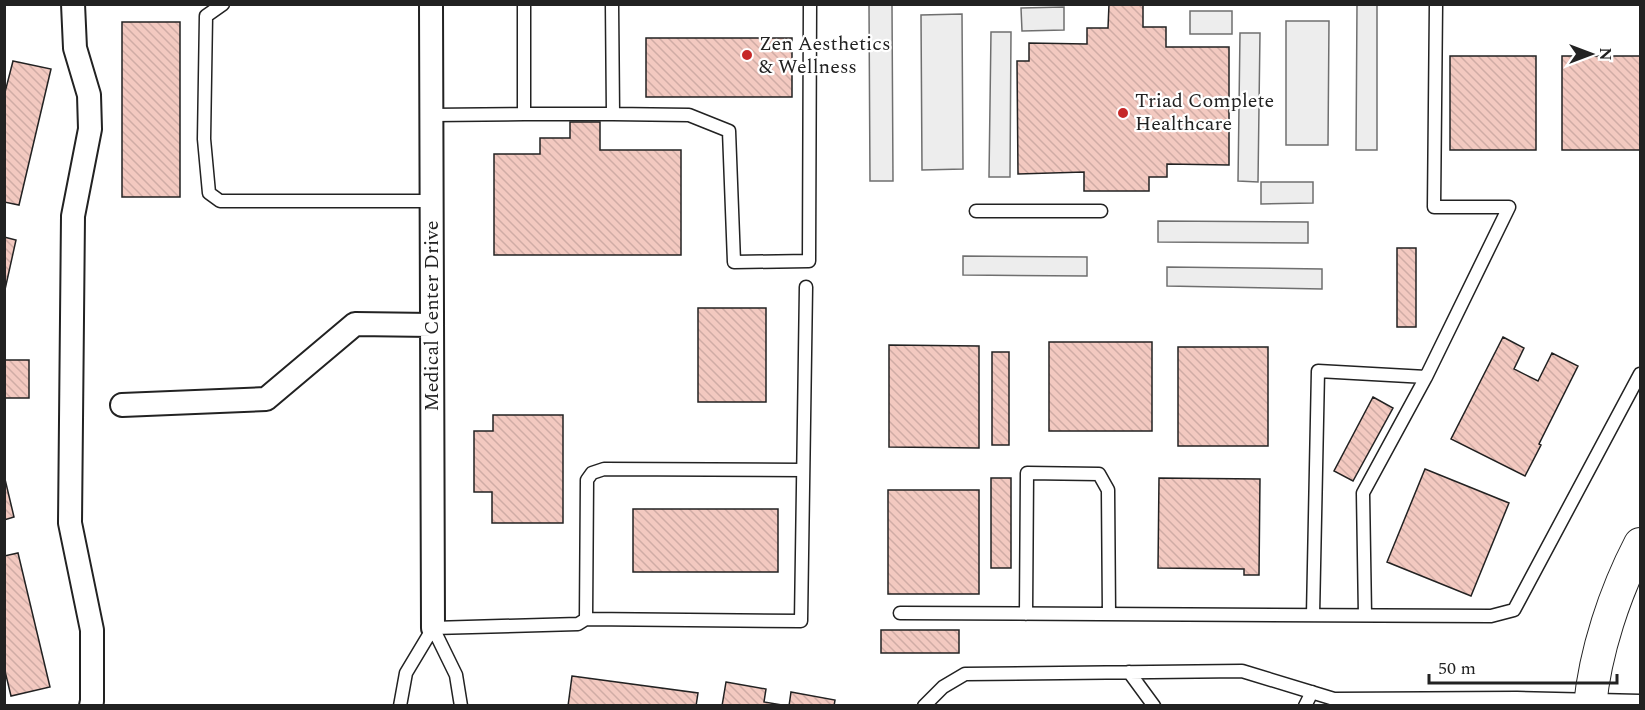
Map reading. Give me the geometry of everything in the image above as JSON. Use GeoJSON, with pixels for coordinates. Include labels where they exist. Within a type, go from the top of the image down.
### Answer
{"type":"FeatureCollection","features":[{"type":"Feature","properties":{"kind":"street"},"geometry":{"type":"LineString","coordinates":[[72,4],[75,48],[89,94],[90,129],[73,216],[70,523],[92,630],[91,705]]}},
{"type":"Feature","properties":{"kind":"street","name":"Medical Center Drive"},"geometry":{"type":"LineString","coordinates":[[431,4],[433,628]]}},
{"type":"Feature","properties":{"kind":"street"},"geometry":{"type":"LineString","coordinates":[[122,405],[266,399],[355,324],[432,325]]}},
{"type":"Feature","properties":{"kind":"street"},"geometry":{"type":"LineString","coordinates":[[1591,703],[1600,650],[1631,562],[1641,544]]}},
{"type":"Feature","properties":{"kind":"lane"},"geometry":{"type":"LineString","coordinates":[[223,4],[206,15],[204,139],[209,193],[220,201],[432,201]]}},
{"type":"Feature","properties":{"kind":"lane"},"geometry":{"type":"LineString","coordinates":[[524,4],[524,114]]}},
{"type":"Feature","properties":{"kind":"lane"},"geometry":{"type":"LineString","coordinates":[[612,4],[613,114]]}},
{"type":"Feature","properties":{"kind":"lane"},"geometry":{"type":"LineString","coordinates":[[431,115],[689,115],[729,131],[734,262],[809,261],[810,4]]}},
{"type":"Feature","properties":{"kind":"lane"},"geometry":{"type":"LineString","coordinates":[[1365,615],[1363,493],[1426,377],[1509,207],[1434,207],[1436,4]]}},
{"type":"Feature","properties":{"kind":"lane"},"geometry":{"type":"LineString","coordinates":[[976,211],[1101,211]]}},
{"type":"Feature","properties":{"kind":"lane"},"geometry":{"type":"LineString","coordinates":[[433,628],[578,624],[586,619],[801,621],[806,287]]}},
{"type":"Feature","properties":{"kind":"lane"},"geometry":{"type":"LineString","coordinates":[[1313,615],[1318,371],[1426,377]]}},
{"type":"Feature","properties":{"kind":"lane"},"geometry":{"type":"LineString","coordinates":[[900,613],[1491,616],[1514,610],[1641,374]]}},
{"type":"Feature","properties":{"kind":"lane"},"geometry":{"type":"LineString","coordinates":[[586,619],[587,480],[592,473],[604,469],[803,470]]}},
{"type":"Feature","properties":{"kind":"lane"},"geometry":{"type":"LineString","coordinates":[[1026,614],[1027,473],[1099,474],[1108,490],[1109,614]]}},
{"type":"Feature","properties":{"kind":"lane"},"geometry":{"type":"LineString","coordinates":[[400,705],[406,673],[433,628]]}},
{"type":"Feature","properties":{"kind":"lane"},"geometry":{"type":"LineString","coordinates":[[433,628],[456,675],[461,705]]}},
{"type":"Feature","properties":{"kind":"lane"},"geometry":{"type":"LineString","coordinates":[[924,705],[943,687],[965,674],[1242,671],[1334,699],[1400,702],[1641,702]]}},
{"type":"Feature","properties":{"kind":"lane"},"geometry":{"type":"LineString","coordinates":[[1129,672],[1154,705]]}},
{"type":"Feature","properties":{"kind":"lane"},"geometry":{"type":"LineString","coordinates":[[1305,705],[1312,692]]}},
{"type":"Feature","properties":{"kind":"shaded area"},"geometry":{"type":"Polygon","coordinates":[[[869,5],[892,5],[893,181],[870,181],[869,5]]]}},
{"type":"Feature","properties":{"kind":"shaded area"},"geometry":{"type":"Polygon","coordinates":[[[1357,5],[1377,5],[1377,150],[1356,150],[1357,5]]]}},
{"type":"Feature","properties":{"kind":"shaded area"},"geometry":{"type":"Polygon","coordinates":[[[1064,7],[1064,30],[1022,31],[1021,8],[1064,7]]]}},
{"type":"Feature","properties":{"kind":"shaded area"},"geometry":{"type":"Polygon","coordinates":[[[1190,11],[1232,11],[1232,34],[1190,34],[1190,11]]]}},
{"type":"Feature","properties":{"kind":"shaded area"},"geometry":{"type":"Polygon","coordinates":[[[962,14],[963,169],[922,170],[921,15],[962,14]]]}},
{"type":"Feature","properties":{"kind":"shaded area"},"geometry":{"type":"Polygon","coordinates":[[[1286,21],[1329,21],[1328,145],[1286,145],[1286,21]]]}},
{"type":"Feature","properties":{"kind":"shaded area"},"geometry":{"type":"Polygon","coordinates":[[[991,32],[1011,32],[1010,177],[989,177],[991,32]]]}},
{"type":"Feature","properties":{"kind":"shaded area"},"geometry":{"type":"Polygon","coordinates":[[[1240,33],[1260,33],[1258,182],[1238,181],[1240,33]]]}},
{"type":"Feature","properties":{"kind":"shaded area"},"geometry":{"type":"Polygon","coordinates":[[[1261,182],[1313,182],[1313,203],[1261,204],[1261,182]]]}},
{"type":"Feature","properties":{"kind":"shaded area"},"geometry":{"type":"Polygon","coordinates":[[[1158,221],[1308,222],[1308,243],[1158,242],[1158,221]]]}},
{"type":"Feature","properties":{"kind":"shaded area"},"geometry":{"type":"Polygon","coordinates":[[[963,256],[1087,257],[1087,276],[963,275],[963,256]]]}},
{"type":"Feature","properties":{"kind":"shaded area"},"geometry":{"type":"Polygon","coordinates":[[[1167,267],[1322,269],[1322,289],[1167,286],[1167,267]]]}},
{"type":"Feature","properties":{"kind":"building","name":"Triad Complete Healthcare"},"geometry":{"type":"Polygon","coordinates":[[[1109,4],[1143,4],[1143,27],[1166,27],[1166,47],[1229,47],[1229,165],[1167,164],[1167,177],[1149,177],[1149,191],[1084,191],[1084,172],[1018,174],[1017,61],[1029,61],[1029,43],[1087,44],[1087,28],[1108,28],[1109,4]]]}},
{"type":"Feature","properties":{"kind":"building"},"geometry":{"type":"Polygon","coordinates":[[[122,22],[180,22],[180,197],[122,197],[122,22]]]}},
{"type":"Feature","properties":{"kind":"building"},"geometry":{"type":"Polygon","coordinates":[[[646,38],[792,38],[792,97],[646,97],[646,38]]]}},
{"type":"Feature","properties":{"kind":"building"},"geometry":{"type":"Polygon","coordinates":[[[1450,56],[1536,56],[1536,150],[1450,150],[1450,56]]]}},
{"type":"Feature","properties":{"kind":"building"},"geometry":{"type":"Polygon","coordinates":[[[1562,56],[1640,56],[1640,150],[1562,150],[1562,56]]]}},
{"type":"Feature","properties":{"kind":"building"},"geometry":{"type":"Polygon","coordinates":[[[13,61],[51,69],[19,205],[4,202],[4,96],[13,61]]]}},
{"type":"Feature","properties":{"kind":"building"},"geometry":{"type":"Polygon","coordinates":[[[570,122],[600,122],[600,150],[681,150],[681,255],[494,255],[494,154],[540,154],[540,138],[570,138],[570,122]]]}},
{"type":"Feature","properties":{"kind":"building"},"geometry":{"type":"Polygon","coordinates":[[[4,237],[16,240],[4,294],[4,237]]]}},
{"type":"Feature","properties":{"kind":"building"},"geometry":{"type":"Polygon","coordinates":[[[1397,248],[1416,248],[1416,327],[1397,327],[1397,248]]]}},
{"type":"Feature","properties":{"kind":"building"},"geometry":{"type":"Polygon","coordinates":[[[698,308],[766,308],[766,402],[698,402],[698,308]]]}},
{"type":"Feature","properties":{"kind":"building"},"geometry":{"type":"Polygon","coordinates":[[[1503,337],[1524,348],[1514,369],[1538,381],[1552,353],[1578,366],[1525,476],[1451,439],[1503,337]]]}},
{"type":"Feature","properties":{"kind":"building"},"geometry":{"type":"Polygon","coordinates":[[[1049,342],[1152,342],[1152,431],[1049,431],[1049,342]]]}},
{"type":"Feature","properties":{"kind":"building"},"geometry":{"type":"Polygon","coordinates":[[[889,345],[979,346],[979,448],[889,447],[889,345]]]}},
{"type":"Feature","properties":{"kind":"building"},"geometry":{"type":"Polygon","coordinates":[[[1178,347],[1268,347],[1268,446],[1178,446],[1178,347]]]}},
{"type":"Feature","properties":{"kind":"building"},"geometry":{"type":"Polygon","coordinates":[[[992,352],[1009,352],[1009,445],[992,445],[992,352]]]}},
{"type":"Feature","properties":{"kind":"building"},"geometry":{"type":"Polygon","coordinates":[[[4,360],[29,360],[29,398],[4,398],[4,360]]]}},
{"type":"Feature","properties":{"kind":"building"},"geometry":{"type":"Polygon","coordinates":[[[1373,397],[1393,408],[1353,481],[1334,471],[1373,397]]]}},
{"type":"Feature","properties":{"kind":"building"},"geometry":{"type":"Polygon","coordinates":[[[493,415],[563,415],[563,523],[492,523],[492,492],[474,492],[474,431],[493,431],[493,415]]]}},
{"type":"Feature","properties":{"kind":"building"},"geometry":{"type":"Polygon","coordinates":[[[1425,469],[1509,503],[1471,596],[1387,562],[1425,469]]]}},
{"type":"Feature","properties":{"kind":"building"},"geometry":{"type":"Polygon","coordinates":[[[4,475],[14,517],[4,520],[4,475]]]}},
{"type":"Feature","properties":{"kind":"building"},"geometry":{"type":"Polygon","coordinates":[[[991,478],[1011,478],[1011,568],[991,568],[991,478]]]}},
{"type":"Feature","properties":{"kind":"building"},"geometry":{"type":"Polygon","coordinates":[[[1159,478],[1260,479],[1259,575],[1244,575],[1244,569],[1158,568],[1159,478]]]}},
{"type":"Feature","properties":{"kind":"building"},"geometry":{"type":"Polygon","coordinates":[[[888,490],[979,490],[979,594],[888,594],[888,490]]]}},
{"type":"Feature","properties":{"kind":"building"},"geometry":{"type":"Polygon","coordinates":[[[633,509],[778,509],[778,572],[633,572],[633,509]]]}},
{"type":"Feature","properties":{"kind":"building"},"geometry":{"type":"Polygon","coordinates":[[[18,553],[50,687],[11,696],[4,667],[4,556],[18,553]]]}},
{"type":"Feature","properties":{"kind":"building"},"geometry":{"type":"Polygon","coordinates":[[[881,630],[959,630],[959,653],[881,653],[881,630]]]}},
{"type":"Feature","properties":{"kind":"building"},"geometry":{"type":"Polygon","coordinates":[[[572,676],[698,693],[696,706],[568,706],[572,676]]]}},
{"type":"Feature","properties":{"kind":"building"},"geometry":{"type":"Polygon","coordinates":[[[726,682],[766,689],[764,702],[788,706],[722,706],[726,682]]]}},
{"type":"Feature","properties":{"kind":"building"},"geometry":{"type":"Polygon","coordinates":[[[791,692],[835,700],[834,706],[789,706],[791,692]]]}},
{"type":"Feature","properties":{"kind":"place","name":"Zen Aesthetics & Wellness"},"geometry":{"type":"Point","coordinates":[747,55]}},
{"type":"Feature","properties":{"kind":"place","name":"Triad Complete Healthcare"},"geometry":{"type":"Point","coordinates":[1123,113]}}]}
